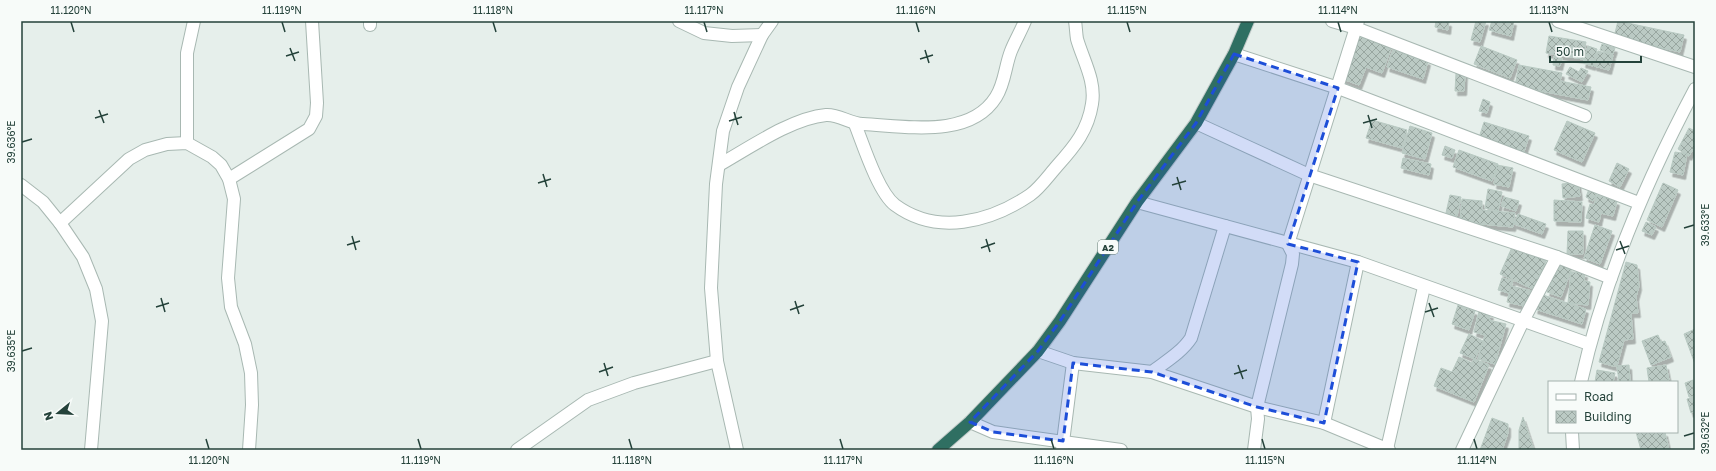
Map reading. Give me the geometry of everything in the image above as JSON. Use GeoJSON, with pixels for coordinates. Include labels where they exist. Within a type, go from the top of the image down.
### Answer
{"type":"FeatureCollection","features":[{"type":"Feature","properties":{"kind":"highway","name":"A2"},"geometry":{"type":"LineString","coordinates":[[938,450],[970,422],[1038,351],[1060,321],[1137,202],[1196,123],[1234,54],[1248,21]]}},
{"type":"Feature","properties":{"kind":"street"},"geometry":{"type":"LineString","coordinates":[[187,143],[187,54],[194,21]]}},
{"type":"Feature","properties":{"kind":"street"},"geometry":{"type":"LineString","coordinates":[[229,180],[309,129],[316,116],[317,103],[312,21]]}},
{"type":"Feature","properties":{"kind":"street"},"geometry":{"type":"LineString","coordinates":[[679,21],[704,33],[732,36],[762,36]]}},
{"type":"Feature","properties":{"kind":"street"},"geometry":{"type":"LineString","coordinates":[[737,450],[717,361],[711,288],[716,184],[723,131],[738,87],[762,36],[772,21]]}},
{"type":"Feature","properties":{"kind":"street"},"geometry":{"type":"LineString","coordinates":[[719,165],[789,126],[813,117],[828,115],[855,124],[932,128],[954,125],[974,118],[987,109],[996,97],[1004,79],[1011,52],[1025,21]]}},
{"type":"Feature","properties":{"kind":"street"},"geometry":{"type":"LineString","coordinates":[[855,124],[878,182],[893,204],[912,216],[944,224],[968,222],[992,215],[1031,194],[1073,148],[1086,128],[1092,102],[1091,78],[1077,38],[1075,21]]}},
{"type":"Feature","properties":{"kind":"street"},"geometry":{"type":"LineString","coordinates":[[1332,21],[1357,25],[1585,116]]}},
{"type":"Feature","properties":{"kind":"street"},"geometry":{"type":"LineString","coordinates":[[1558,21],[1695,67]]}},
{"type":"Feature","properties":{"kind":"street"},"geometry":{"type":"LineString","coordinates":[[1254,450],[1258,419],[1257,407],[1292,264],[1293,254],[1288,244],[1357,25]]}},
{"type":"Feature","properties":{"kind":"street"},"geometry":{"type":"LineString","coordinates":[[1234,54],[1338,88],[1640,203]]}},
{"type":"Feature","properties":{"kind":"street"},"geometry":{"type":"LineString","coordinates":[[1581,381],[1589,344],[1640,203],[1666,145],[1695,89]]}},
{"type":"Feature","properties":{"kind":"street"},"geometry":{"type":"LineString","coordinates":[[1196,123],[1309,175],[1557,257],[1612,278]]}},
{"type":"Feature","properties":{"kind":"street"},"geometry":{"type":"LineString","coordinates":[[60,223],[128,159],[145,150],[167,144],[187,143],[212,157],[221,165],[229,180],[234,199],[228,278],[231,307],[245,344],[251,373],[252,405],[249,450]]}},
{"type":"Feature","properties":{"kind":"street"},"geometry":{"type":"LineString","coordinates":[[21,185],[43,202],[60,223],[83,257],[96,289],[102,321],[91,450]]}},
{"type":"Feature","properties":{"kind":"street"},"geometry":{"type":"LineString","coordinates":[[1137,202],[1358,262],[1424,287],[1589,344]]}},
{"type":"Feature","properties":{"kind":"street"},"geometry":{"type":"LineString","coordinates":[[1152,372],[1171,358],[1187,344],[1191,338],[1225,226]]}},
{"type":"Feature","properties":{"kind":"street"},"geometry":{"type":"LineString","coordinates":[[1462,450],[1523,321],[1557,257]]}},
{"type":"Feature","properties":{"kind":"street"},"geometry":{"type":"LineString","coordinates":[[1324,423],[1358,262]]}},
{"type":"Feature","properties":{"kind":"street"},"geometry":{"type":"LineString","coordinates":[[1038,351],[1073,363],[1152,372],[1257,407],[1324,423],[1388,449],[1424,287]]}},
{"type":"Feature","properties":{"kind":"street"},"geometry":{"type":"LineString","coordinates":[[517,450],[588,400],[634,383],[717,361]]}},
{"type":"Feature","properties":{"kind":"street"},"geometry":{"type":"LineString","coordinates":[[1063,446],[1073,363]]}},
{"type":"Feature","properties":{"kind":"street"},"geometry":{"type":"LineString","coordinates":[[970,422],[994,432],[1063,446],[1121,450]]}},
{"type":"Feature","properties":{"kind":"street"},"geometry":{"type":"LineString","coordinates":[[1572,433],[1572,450]]}},
{"type":"Feature","properties":{"kind":"highlighted area"},"geometry":{"type":"Polygon","coordinates":[[[1234,54],[1338,88],[1288,244],[1358,262],[1324,423],[1257,407],[1152,372],[1073,363],[1063,441],[993,432],[970,422],[1038,351],[1060,321],[1137,202],[1196,123],[1234,54]]]}},
{"type":"Feature","properties":{"kind":"building"},"geometry":{"type":"Polygon","coordinates":[[[1436,21],[1449,22],[1448,30],[1435,27],[1436,21]]]}},
{"type":"Feature","properties":{"kind":"building"},"geometry":{"type":"Polygon","coordinates":[[[1476,21],[1486,21],[1480,42],[1471,40],[1476,21]]]}},
{"type":"Feature","properties":{"kind":"building"},"geometry":{"type":"Polygon","coordinates":[[[1492,21],[1514,21],[1511,36],[1489,30],[1492,21]]]}},
{"type":"Feature","properties":{"kind":"building"},"geometry":{"type":"Polygon","coordinates":[[[1618,21],[1684,35],[1680,52],[1614,37],[1618,21]]]}},
{"type":"Feature","properties":{"kind":"building"},"geometry":{"type":"Polygon","coordinates":[[[1360,34],[1392,46],[1382,73],[1366,67],[1359,85],[1343,79],[1360,34]]]}},
{"type":"Feature","properties":{"kind":"building"},"geometry":{"type":"Polygon","coordinates":[[[1549,36],[1586,42],[1583,59],[1546,53],[1549,36]]]}},
{"type":"Feature","properties":{"kind":"building"},"geometry":{"type":"Polygon","coordinates":[[[1602,44],[1615,48],[1613,54],[1600,50],[1602,44]]]}},
{"type":"Feature","properties":{"kind":"building"},"geometry":{"type":"Polygon","coordinates":[[[1481,46],[1517,60],[1510,78],[1474,64],[1481,46]]]}},
{"type":"Feature","properties":{"kind":"building"},"geometry":{"type":"Polygon","coordinates":[[[1588,46],[1597,49],[1593,66],[1583,63],[1588,46]]]}},
{"type":"Feature","properties":{"kind":"building"},"geometry":{"type":"Polygon","coordinates":[[[1393,50],[1428,61],[1423,79],[1387,67],[1393,50]]]}},
{"type":"Feature","properties":{"kind":"building"},"geometry":{"type":"Polygon","coordinates":[[[1598,51],[1613,55],[1609,70],[1594,66],[1598,51]]]}},
{"type":"Feature","properties":{"kind":"building"},"geometry":{"type":"Polygon","coordinates":[[[1554,56],[1562,58],[1560,66],[1553,65],[1554,56]]]}},
{"type":"Feature","properties":{"kind":"building"},"geometry":{"type":"Polygon","coordinates":[[[1519,65],[1562,73],[1560,81],[1591,87],[1588,100],[1515,86],[1519,65]]]}},
{"type":"Feature","properties":{"kind":"building"},"geometry":{"type":"Polygon","coordinates":[[[1570,67],[1579,72],[1581,68],[1588,71],[1582,82],[1566,74],[1570,67]]]}},
{"type":"Feature","properties":{"kind":"building"},"geometry":{"type":"Polygon","coordinates":[[[1456,73],[1465,73],[1464,91],[1455,91],[1456,73]]]}},
{"type":"Feature","properties":{"kind":"building"},"geometry":{"type":"Polygon","coordinates":[[[1483,99],[1490,102],[1487,113],[1479,111],[1483,99]]]}},
{"type":"Feature","properties":{"kind":"building"},"geometry":{"type":"Polygon","coordinates":[[[1372,120],[1407,130],[1402,148],[1366,138],[1372,120]]]}},
{"type":"Feature","properties":{"kind":"building"},"geometry":{"type":"Polygon","coordinates":[[[1567,121],[1595,133],[1582,162],[1554,150],[1567,121]]]}},
{"type":"Feature","properties":{"kind":"building"},"geometry":{"type":"Polygon","coordinates":[[[1484,122],[1529,136],[1523,155],[1478,141],[1484,122]]]}},
{"type":"Feature","properties":{"kind":"building"},"geometry":{"type":"Polygon","coordinates":[[[1410,126],[1432,133],[1425,159],[1402,153],[1410,126]]]}},
{"type":"Feature","properties":{"kind":"building"},"geometry":{"type":"Polygon","coordinates":[[[1689,128],[1695,131],[1695,146],[1689,156],[1678,149],[1689,128]]]}},
{"type":"Feature","properties":{"kind":"building"},"geometry":{"type":"Polygon","coordinates":[[[1445,146],[1455,150],[1452,158],[1442,155],[1445,146]]]}},
{"type":"Feature","properties":{"kind":"building"},"geometry":{"type":"Polygon","coordinates":[[[1459,150],[1498,164],[1492,181],[1453,167],[1459,150]]]}},
{"type":"Feature","properties":{"kind":"building"},"geometry":{"type":"Polygon","coordinates":[[[1675,152],[1687,154],[1683,175],[1670,172],[1675,152]]]}},
{"type":"Feature","properties":{"kind":"building"},"geometry":{"type":"Polygon","coordinates":[[[1403,158],[1431,164],[1429,175],[1401,168],[1403,158]]]}},
{"type":"Feature","properties":{"kind":"building"},"geometry":{"type":"Polygon","coordinates":[[[1617,163],[1629,169],[1620,187],[1609,181],[1617,163]]]}},
{"type":"Feature","properties":{"kind":"building"},"geometry":{"type":"Polygon","coordinates":[[[1497,165],[1513,168],[1509,187],[1494,184],[1497,165]]]}},
{"type":"Feature","properties":{"kind":"building"},"geometry":{"type":"Polygon","coordinates":[[[1578,182],[1580,196],[1563,198],[1562,184],[1578,182]]]}},
{"type":"Feature","properties":{"kind":"building"},"geometry":{"type":"Polygon","coordinates":[[[1663,183],[1678,190],[1662,227],[1647,220],[1663,183]]]}},
{"type":"Feature","properties":{"kind":"building"},"geometry":{"type":"Polygon","coordinates":[[[1488,189],[1502,192],[1498,211],[1485,208],[1488,189]]]}},
{"type":"Feature","properties":{"kind":"building"},"geometry":{"type":"Polygon","coordinates":[[[1589,189],[1597,193],[1593,201],[1586,197],[1589,189]]]}},
{"type":"Feature","properties":{"kind":"building"},"geometry":{"type":"Polygon","coordinates":[[[1450,195],[1461,197],[1457,216],[1446,213],[1450,195]]]}},
{"type":"Feature","properties":{"kind":"building"},"geometry":{"type":"Polygon","coordinates":[[[1597,195],[1617,201],[1613,216],[1601,213],[1599,222],[1586,218],[1590,204],[1594,205],[1597,195]]]}},
{"type":"Feature","properties":{"kind":"building"},"geometry":{"type":"Polygon","coordinates":[[[1504,197],[1519,201],[1516,211],[1501,206],[1504,197]]]}},
{"type":"Feature","properties":{"kind":"building"},"geometry":{"type":"Polygon","coordinates":[[[1462,199],[1482,201],[1482,210],[1515,213],[1513,227],[1460,222],[1462,199]]]}},
{"type":"Feature","properties":{"kind":"building"},"geometry":{"type":"Polygon","coordinates":[[[1554,200],[1582,202],[1581,222],[1554,221],[1554,200]]]}},
{"type":"Feature","properties":{"kind":"building"},"geometry":{"type":"Polygon","coordinates":[[[1518,214],[1546,224],[1542,234],[1514,224],[1518,214]]]}},
{"type":"Feature","properties":{"kind":"building"},"geometry":{"type":"Polygon","coordinates":[[[1646,222],[1656,227],[1652,235],[1642,231],[1646,222]]]}},
{"type":"Feature","properties":{"kind":"building"},"geometry":{"type":"Polygon","coordinates":[[[1595,225],[1612,231],[1600,264],[1584,258],[1595,225]]]}},
{"type":"Feature","properties":{"kind":"building"},"geometry":{"type":"Polygon","coordinates":[[[1568,231],[1583,231],[1583,254],[1567,254],[1568,231]]]}},
{"type":"Feature","properties":{"kind":"building"},"geometry":{"type":"Polygon","coordinates":[[[1513,245],[1546,261],[1533,289],[1500,274],[1513,245]]]}},
{"type":"Feature","properties":{"kind":"building"},"geometry":{"type":"Polygon","coordinates":[[[1626,262],[1637,265],[1639,286],[1636,297],[1638,313],[1631,313],[1633,339],[1624,340],[1617,366],[1613,366],[1599,362],[1626,262]]]}},
{"type":"Feature","properties":{"kind":"building"},"geometry":{"type":"Polygon","coordinates":[[[1557,263],[1572,268],[1561,297],[1547,292],[1557,263]]]}},
{"type":"Feature","properties":{"kind":"building"},"geometry":{"type":"Polygon","coordinates":[[[1571,272],[1585,273],[1584,281],[1590,282],[1588,305],[1568,303],[1571,272]]]}},
{"type":"Feature","properties":{"kind":"building"},"geometry":{"type":"Polygon","coordinates":[[[1502,278],[1513,281],[1509,293],[1498,290],[1502,278]]]}},
{"type":"Feature","properties":{"kind":"building"},"geometry":{"type":"Polygon","coordinates":[[[1511,286],[1532,291],[1528,307],[1507,302],[1511,286]]]}},
{"type":"Feature","properties":{"kind":"building"},"geometry":{"type":"Polygon","coordinates":[[[1540,294],[1586,309],[1582,324],[1535,309],[1540,294]]]}},
{"type":"Feature","properties":{"kind":"building"},"geometry":{"type":"Polygon","coordinates":[[[1458,305],[1475,311],[1469,330],[1452,324],[1458,305]]]}},
{"type":"Feature","properties":{"kind":"building"},"geometry":{"type":"Polygon","coordinates":[[[1479,311],[1491,314],[1489,320],[1506,324],[1495,364],[1478,359],[1485,335],[1474,332],[1479,311]]]}},
{"type":"Feature","properties":{"kind":"building"},"geometry":{"type":"Polygon","coordinates":[[[1695,329],[1695,364],[1684,334],[1695,329]]]}},
{"type":"Feature","properties":{"kind":"building"},"geometry":{"type":"Polygon","coordinates":[[[1469,334],[1483,341],[1475,359],[1460,353],[1469,334]]]}},
{"type":"Feature","properties":{"kind":"building"},"geometry":{"type":"Polygon","coordinates":[[[1658,335],[1661,342],[1665,341],[1671,357],[1651,365],[1642,341],[1658,335]]]}},
{"type":"Feature","properties":{"kind":"building"},"geometry":{"type":"Polygon","coordinates":[[[1459,357],[1472,363],[1474,359],[1489,365],[1474,402],[1434,386],[1441,368],[1452,372],[1459,357]]]}},
{"type":"Feature","properties":{"kind":"building"},"geometry":{"type":"Polygon","coordinates":[[[1629,365],[1630,381],[1619,381],[1617,366],[1629,365]]]}},
{"type":"Feature","properties":{"kind":"building"},"geometry":{"type":"Polygon","coordinates":[[[1666,365],[1669,380],[1649,381],[1647,368],[1666,365]]]}},
{"type":"Feature","properties":{"kind":"building"},"geometry":{"type":"Polygon","coordinates":[[[1597,370],[1615,373],[1613,381],[1595,381],[1597,370]]]}},
{"type":"Feature","properties":{"kind":"building"},"geometry":{"type":"Polygon","coordinates":[[[1693,380],[1695,396],[1689,397],[1685,383],[1693,380]]]}},
{"type":"Feature","properties":{"kind":"building"},"geometry":{"type":"Polygon","coordinates":[[[1695,397],[1695,411],[1691,413],[1687,399],[1695,397]]]}},
{"type":"Feature","properties":{"kind":"building"},"geometry":{"type":"Polygon","coordinates":[[[1523,417],[1534,450],[1519,450],[1519,430],[1523,417]]]}},
{"type":"Feature","properties":{"kind":"building"},"geometry":{"type":"Polygon","coordinates":[[[1492,418],[1508,424],[1508,433],[1502,450],[1480,450],[1492,418]]]}},
{"type":"Feature","properties":{"kind":"building"},"geometry":{"type":"Polygon","coordinates":[[[1636,433],[1665,433],[1669,450],[1641,450],[1636,433]]]}}]}
